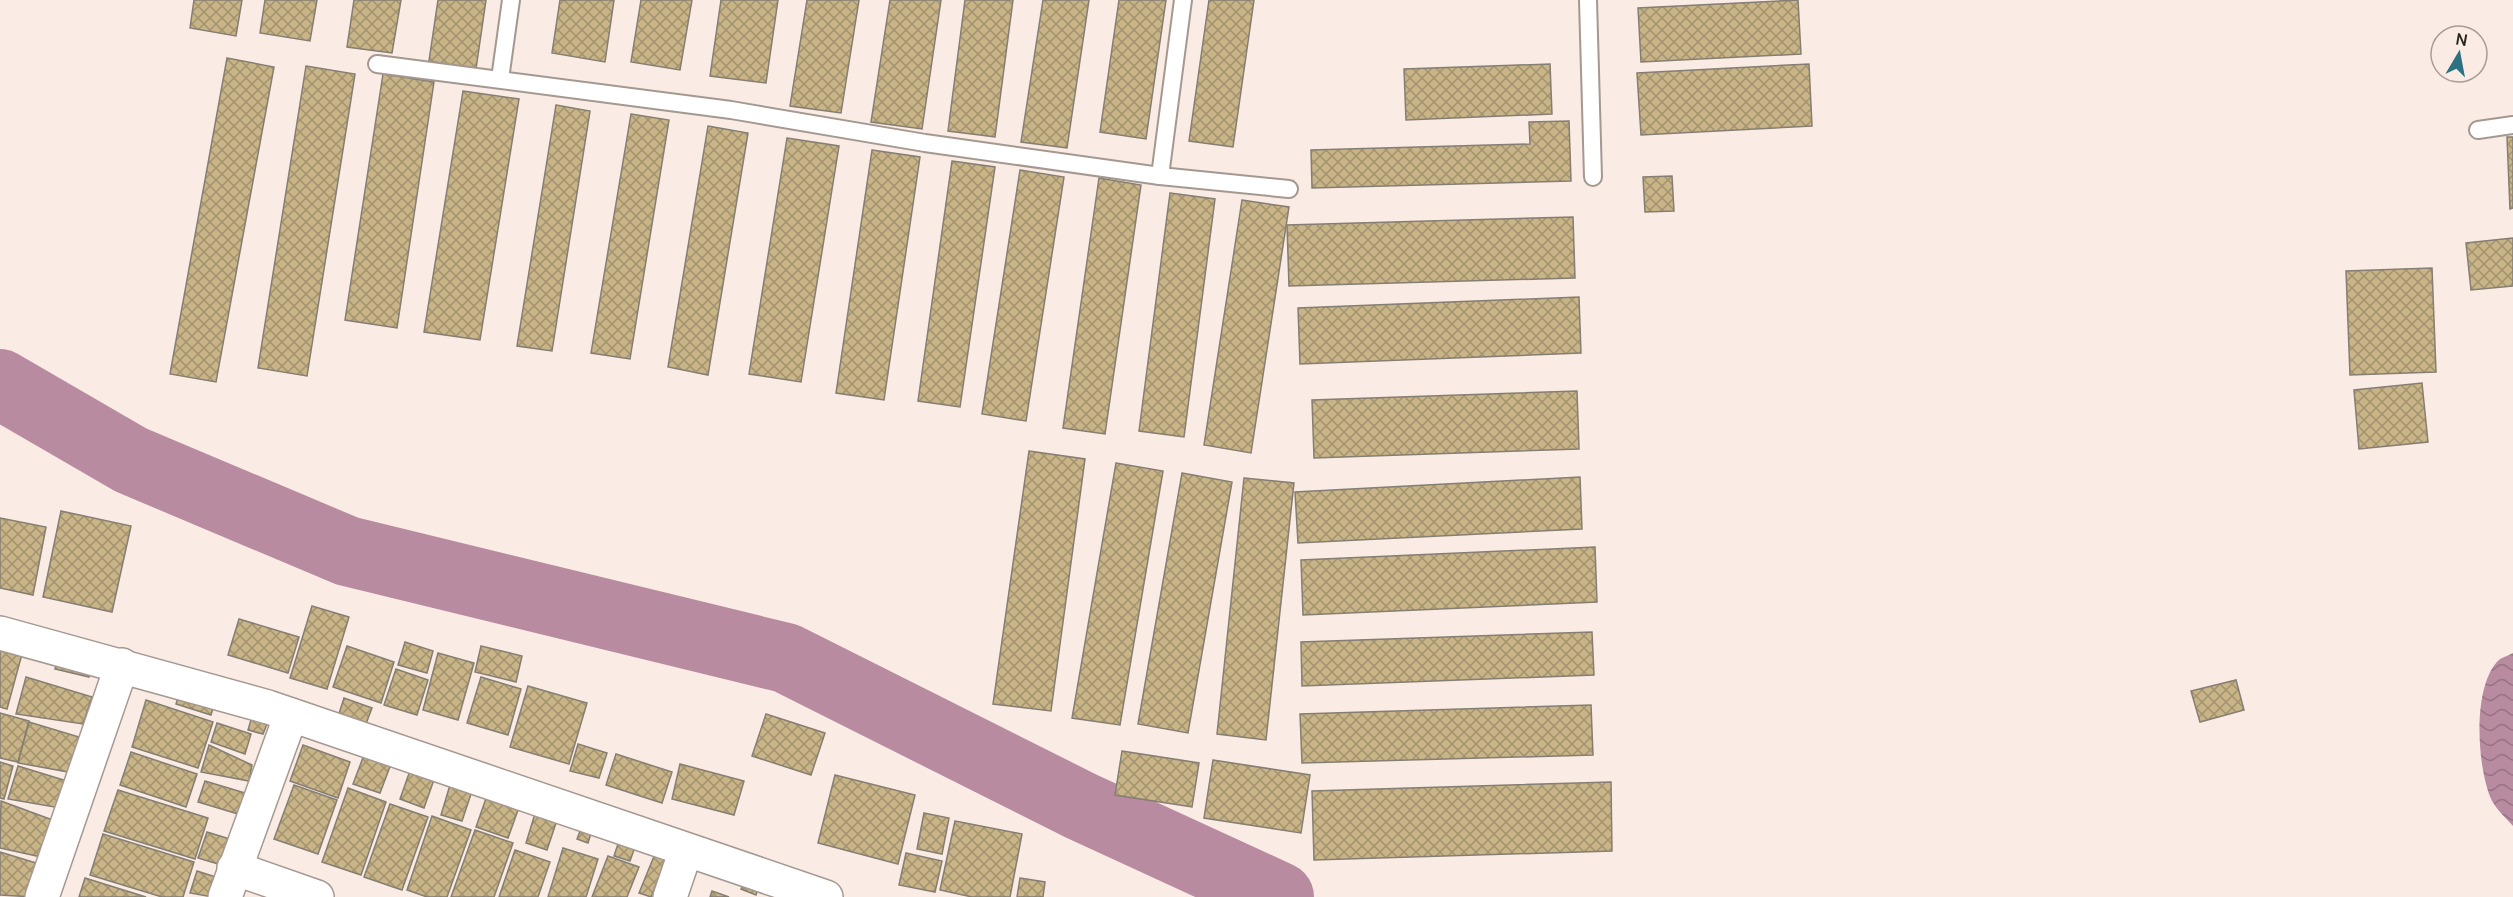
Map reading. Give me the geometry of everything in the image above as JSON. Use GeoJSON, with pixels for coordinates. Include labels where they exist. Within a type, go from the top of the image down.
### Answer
{"type":"FeatureCollection","features":[{"type":"Feature","properties":{"kind":"street"},"geometry":{"type":"LineString","coordinates":[[0,633],[122,665],[291,715],[826,897]]}},
{"type":"Feature","properties":{"kind":"street"},"geometry":{"type":"LineString","coordinates":[[42,897],[122,665]]}},
{"type":"Feature","properties":{"kind":"street"},"geometry":{"type":"LineString","coordinates":[[291,715],[229,883],[317,897]]}},
{"type":"Feature","properties":{"kind":"street"},"geometry":{"type":"LineString","coordinates":[[670,897],[686,850]]}},
{"type":"Feature","properties":{"kind":"lane"},"geometry":{"type":"LineString","coordinates":[[500,79],[511,0]]}},
{"type":"Feature","properties":{"kind":"lane"},"geometry":{"type":"LineString","coordinates":[[1160,176],[1183,0]]}},
{"type":"Feature","properties":{"kind":"lane"},"geometry":{"type":"LineString","coordinates":[[1588,0],[1593,177]]}},
{"type":"Feature","properties":{"kind":"lane"},"geometry":{"type":"LineString","coordinates":[[377,64],[731,110],[925,143],[1160,176],[1289,189]]}},
{"type":"Feature","properties":{"kind":"lane"},"geometry":{"type":"LineString","coordinates":[[2478,130],[2513,125]]}},
{"type":"Feature","properties":{"kind":"water"},"geometry":{"type":"Polygon","coordinates":[[[2513,653],[2513,826],[2492,801],[2487,787],[2480,749],[2479,728],[2484,687],[2491,671],[2500,659],[2513,653]]]}},
{"type":"Feature","properties":{"kind":"building"},"geometry":{"type":"Polygon","coordinates":[[[194,0],[242,0],[236,36],[190,28],[194,0]]]}},
{"type":"Feature","properties":{"kind":"building"},"geometry":{"type":"Polygon","coordinates":[[[265,0],[317,0],[310,41],[260,33],[265,0]]]}},
{"type":"Feature","properties":{"kind":"building"},"geometry":{"type":"Polygon","coordinates":[[[354,0],[401,0],[392,53],[347,47],[354,0]]]}},
{"type":"Feature","properties":{"kind":"building"},"geometry":{"type":"Polygon","coordinates":[[[438,0],[486,0],[476,69],[429,61],[438,0]]]}},
{"type":"Feature","properties":{"kind":"building"},"geometry":{"type":"Polygon","coordinates":[[[560,0],[614,0],[605,62],[552,53],[560,0]]]}},
{"type":"Feature","properties":{"kind":"building"},"geometry":{"type":"Polygon","coordinates":[[[641,0],[692,0],[680,70],[631,62],[641,0]]]}},
{"type":"Feature","properties":{"kind":"building"},"geometry":{"type":"Polygon","coordinates":[[[721,0],[778,0],[766,83],[710,76],[721,0]]]}},
{"type":"Feature","properties":{"kind":"building"},"geometry":{"type":"Polygon","coordinates":[[[807,0],[859,0],[841,113],[790,106],[807,0]]]}},
{"type":"Feature","properties":{"kind":"building"},"geometry":{"type":"Polygon","coordinates":[[[890,0],[941,0],[922,129],[871,122],[890,0]]]}},
{"type":"Feature","properties":{"kind":"building"},"geometry":{"type":"Polygon","coordinates":[[[965,0],[1013,0],[995,137],[948,131],[965,0]]]}},
{"type":"Feature","properties":{"kind":"building"},"geometry":{"type":"Polygon","coordinates":[[[1043,0],[1089,0],[1067,148],[1021,142],[1043,0]]]}},
{"type":"Feature","properties":{"kind":"building"},"geometry":{"type":"Polygon","coordinates":[[[1119,0],[1166,0],[1146,139],[1100,132],[1119,0]]]}},
{"type":"Feature","properties":{"kind":"building"},"geometry":{"type":"Polygon","coordinates":[[[1209,0],[1254,0],[1233,147],[1189,141],[1209,0]]]}},
{"type":"Feature","properties":{"kind":"building"},"geometry":{"type":"Polygon","coordinates":[[[1798,0],[1801,54],[1641,62],[1638,8],[1798,0]]]}},
{"type":"Feature","properties":{"kind":"building"},"geometry":{"type":"Polygon","coordinates":[[[227,58],[274,67],[216,382],[170,374],[227,58]]]}},
{"type":"Feature","properties":{"kind":"building"},"geometry":{"type":"Polygon","coordinates":[[[1550,64],[1552,114],[1406,120],[1404,69],[1550,64]]]}},
{"type":"Feature","properties":{"kind":"building"},"geometry":{"type":"Polygon","coordinates":[[[1809,64],[1812,126],[1641,135],[1637,73],[1809,64]]]}},
{"type":"Feature","properties":{"kind":"building"},"geometry":{"type":"Polygon","coordinates":[[[306,66],[355,74],[307,376],[258,368],[306,66]]]}},
{"type":"Feature","properties":{"kind":"building"},"geometry":{"type":"Polygon","coordinates":[[[383,74],[434,82],[397,328],[345,320],[383,74]]]}},
{"type":"Feature","properties":{"kind":"building"},"geometry":{"type":"Polygon","coordinates":[[[463,91],[519,99],[480,340],[424,332],[463,91]]]}},
{"type":"Feature","properties":{"kind":"building"},"geometry":{"type":"Polygon","coordinates":[[[556,105],[590,111],[552,351],[517,346],[556,105]]]}},
{"type":"Feature","properties":{"kind":"building"},"geometry":{"type":"Polygon","coordinates":[[[631,114],[669,120],[630,359],[591,353],[631,114]]]}},
{"type":"Feature","properties":{"kind":"building"},"geometry":{"type":"Polygon","coordinates":[[[1569,121],[1571,181],[1312,188],[1311,150],[1530,144],[1529,122],[1569,121]]]}},
{"type":"Feature","properties":{"kind":"building"},"geometry":{"type":"Polygon","coordinates":[[[708,126],[748,133],[708,375],[668,367],[708,126]]]}},
{"type":"Feature","properties":{"kind":"building"},"geometry":{"type":"Polygon","coordinates":[[[2507,137],[2513,137],[2513,208],[2510,209],[2507,137]]]}},
{"type":"Feature","properties":{"kind":"building"},"geometry":{"type":"Polygon","coordinates":[[[787,138],[839,146],[801,382],[749,374],[787,138]]]}},
{"type":"Feature","properties":{"kind":"building"},"geometry":{"type":"Polygon","coordinates":[[[872,150],[920,157],[884,400],[836,393],[872,150]]]}},
{"type":"Feature","properties":{"kind":"building"},"geometry":{"type":"Polygon","coordinates":[[[952,161],[995,167],[960,407],[918,401],[952,161]]]}},
{"type":"Feature","properties":{"kind":"building"},"geometry":{"type":"Polygon","coordinates":[[[1020,170],[1064,177],[1026,421],[982,414],[1020,170]]]}},
{"type":"Feature","properties":{"kind":"building"},"geometry":{"type":"Polygon","coordinates":[[[1672,176],[1674,211],[1645,212],[1643,177],[1672,176]]]}},
{"type":"Feature","properties":{"kind":"building"},"geometry":{"type":"Polygon","coordinates":[[[1099,178],[1141,185],[1105,434],[1063,428],[1099,178]]]}},
{"type":"Feature","properties":{"kind":"building"},"geometry":{"type":"Polygon","coordinates":[[[1170,193],[1215,199],[1184,437],[1139,431],[1170,193]]]}},
{"type":"Feature","properties":{"kind":"building"},"geometry":{"type":"Polygon","coordinates":[[[1242,200],[1289,207],[1251,453],[1204,445],[1242,200]]]}},
{"type":"Feature","properties":{"kind":"building"},"geometry":{"type":"Polygon","coordinates":[[[1573,217],[1575,278],[1289,286],[1287,225],[1573,217]]]}},
{"type":"Feature","properties":{"kind":"building"},"geometry":{"type":"Polygon","coordinates":[[[2513,238],[2513,286],[2471,290],[2466,243],[2513,238]]]}},
{"type":"Feature","properties":{"kind":"building"},"geometry":{"type":"Polygon","coordinates":[[[2432,268],[2436,372],[2350,375],[2346,271],[2432,268]]]}},
{"type":"Feature","properties":{"kind":"building"},"geometry":{"type":"Polygon","coordinates":[[[1579,297],[1581,353],[1300,364],[1298,308],[1579,297]]]}},
{"type":"Feature","properties":{"kind":"building"},"geometry":{"type":"Polygon","coordinates":[[[2422,383],[2428,442],[2359,449],[2354,390],[2422,383]]]}},
{"type":"Feature","properties":{"kind":"building"},"geometry":{"type":"Polygon","coordinates":[[[1577,391],[1579,449],[1314,458],[1312,400],[1577,391]]]}},
{"type":"Feature","properties":{"kind":"building"},"geometry":{"type":"Polygon","coordinates":[[[1029,451],[1085,459],[1051,711],[993,704],[1029,451]]]}},
{"type":"Feature","properties":{"kind":"building"},"geometry":{"type":"Polygon","coordinates":[[[1116,463],[1163,471],[1120,725],[1072,718],[1116,463]]]}},
{"type":"Feature","properties":{"kind":"building"},"geometry":{"type":"Polygon","coordinates":[[[1182,473],[1232,482],[1188,733],[1138,724],[1182,473]]]}},
{"type":"Feature","properties":{"kind":"building"},"geometry":{"type":"Polygon","coordinates":[[[1580,477],[1582,529],[1298,543],[1295,492],[1580,477]]]}},
{"type":"Feature","properties":{"kind":"building"},"geometry":{"type":"Polygon","coordinates":[[[1244,478],[1294,483],[1266,740],[1217,734],[1244,478]]]}},
{"type":"Feature","properties":{"kind":"building"},"geometry":{"type":"Polygon","coordinates":[[[61,511],[131,526],[112,612],[43,597],[61,511]]]}},
{"type":"Feature","properties":{"kind":"building"},"geometry":{"type":"Polygon","coordinates":[[[0,518],[46,527],[33,595],[0,588],[0,518]]]}},
{"type":"Feature","properties":{"kind":"building"},"geometry":{"type":"Polygon","coordinates":[[[1595,547],[1597,602],[1303,615],[1301,560],[1595,547]]]}},
{"type":"Feature","properties":{"kind":"building"},"geometry":{"type":"Polygon","coordinates":[[[312,606],[349,617],[327,689],[290,678],[312,606]]]}},
{"type":"Feature","properties":{"kind":"building"},"geometry":{"type":"Polygon","coordinates":[[[239,619],[299,637],[288,673],[228,655],[239,619]]]}},
{"type":"Feature","properties":{"kind":"building"},"geometry":{"type":"Polygon","coordinates":[[[1592,632],[1594,675],[1302,686],[1301,642],[1592,632]]]}},
{"type":"Feature","properties":{"kind":"building"},"geometry":{"type":"Polygon","coordinates":[[[0,637],[25,643],[7,709],[0,707],[0,637]]]}},
{"type":"Feature","properties":{"kind":"building"},"geometry":{"type":"Polygon","coordinates":[[[405,642],[433,651],[427,673],[398,665],[405,642]]]}},
{"type":"Feature","properties":{"kind":"building"},"geometry":{"type":"Polygon","coordinates":[[[347,646],[394,662],[381,703],[333,687],[347,646]]]}},
{"type":"Feature","properties":{"kind":"building"},"geometry":{"type":"Polygon","coordinates":[[[481,646],[522,656],[516,682],[475,672],[481,646]]]}},
{"type":"Feature","properties":{"kind":"building"},"geometry":{"type":"Polygon","coordinates":[[[61,650],[92,665],[89,677],[55,669],[61,650]]]}},
{"type":"Feature","properties":{"kind":"building"},"geometry":{"type":"Polygon","coordinates":[[[438,653],[474,663],[458,720],[423,710],[438,653]]]}},
{"type":"Feature","properties":{"kind":"building"},"geometry":{"type":"Polygon","coordinates":[[[396,669],[428,680],[417,715],[384,705],[396,669]]]}},
{"type":"Feature","properties":{"kind":"building"},"geometry":{"type":"Polygon","coordinates":[[[26,677],[92,697],[83,724],[16,714],[26,677]]]}},
{"type":"Feature","properties":{"kind":"building"},"geometry":{"type":"Polygon","coordinates":[[[481,677],[521,689],[508,735],[467,723],[481,677]]]}},
{"type":"Feature","properties":{"kind":"building"},"geometry":{"type":"Polygon","coordinates":[[[2236,680],[2244,710],[2200,722],[2191,691],[2236,680]]]}},
{"type":"Feature","properties":{"kind":"building"},"geometry":{"type":"Polygon","coordinates":[[[528,686],[587,703],[569,764],[510,747],[528,686]]]}},
{"type":"Feature","properties":{"kind":"building"},"geometry":{"type":"Polygon","coordinates":[[[181,687],[216,698],[211,715],[176,704],[181,687]]]}},
{"type":"Feature","properties":{"kind":"building"},"geometry":{"type":"Polygon","coordinates":[[[344,698],[372,708],[364,729],[337,720],[344,698]]]}},
{"type":"Feature","properties":{"kind":"building"},"geometry":{"type":"Polygon","coordinates":[[[146,700],[213,722],[198,768],[132,747],[146,700]]]}},
{"type":"Feature","properties":{"kind":"building"},"geometry":{"type":"Polygon","coordinates":[[[1591,705],[1593,755],[1302,763],[1300,714],[1591,705]]]}},
{"type":"Feature","properties":{"kind":"building"},"geometry":{"type":"Polygon","coordinates":[[[0,713],[29,721],[18,762],[0,758],[0,713]]]}},
{"type":"Feature","properties":{"kind":"building"},"geometry":{"type":"Polygon","coordinates":[[[253,713],[269,719],[263,734],[248,730],[253,713]]]}},
{"type":"Feature","properties":{"kind":"building"},"geometry":{"type":"Polygon","coordinates":[[[766,714],[825,733],[811,775],[752,756],[766,714]]]}},
{"type":"Feature","properties":{"kind":"building"},"geometry":{"type":"Polygon","coordinates":[[[29,722],[79,737],[74,773],[18,763],[29,722]]]}},
{"type":"Feature","properties":{"kind":"building"},"geometry":{"type":"Polygon","coordinates":[[[217,723],[251,734],[245,754],[211,742],[217,723]]]}},
{"type":"Feature","properties":{"kind":"building"},"geometry":{"type":"Polygon","coordinates":[[[578,744],[607,753],[599,778],[570,771],[578,744]]]}},
{"type":"Feature","properties":{"kind":"building"},"geometry":{"type":"Polygon","coordinates":[[[209,745],[252,765],[249,781],[201,772],[209,745]]]}},
{"type":"Feature","properties":{"kind":"building"},"geometry":{"type":"Polygon","coordinates":[[[303,745],[350,762],[338,798],[290,781],[303,745]]]}},
{"type":"Feature","properties":{"kind":"building"},"geometry":{"type":"Polygon","coordinates":[[[367,747],[394,756],[380,793],[353,784],[367,747]]]}},
{"type":"Feature","properties":{"kind":"building"},"geometry":{"type":"Polygon","coordinates":[[[1122,751],[1199,763],[1192,807],[1115,795],[1122,751]]]}},
{"type":"Feature","properties":{"kind":"building"},"geometry":{"type":"Polygon","coordinates":[[[131,752],[197,774],[186,807],[120,785],[131,752]]]}},
{"type":"Feature","properties":{"kind":"building"},"geometry":{"type":"Polygon","coordinates":[[[616,754],[672,772],[662,803],[606,785],[616,754]]]}},
{"type":"Feature","properties":{"kind":"building"},"geometry":{"type":"Polygon","coordinates":[[[1213,760],[1310,775],[1301,833],[1204,818],[1213,760]]]}},
{"type":"Feature","properties":{"kind":"building"},"geometry":{"type":"Polygon","coordinates":[[[0,762],[13,766],[4,799],[0,798],[0,762]]]}},
{"type":"Feature","properties":{"kind":"building"},"geometry":{"type":"Polygon","coordinates":[[[680,764],[744,781],[734,815],[672,799],[680,764]]]}},
{"type":"Feature","properties":{"kind":"building"},"geometry":{"type":"Polygon","coordinates":[[[412,765],[436,774],[424,808],[400,799],[412,765]]]}},
{"type":"Feature","properties":{"kind":"building"},"geometry":{"type":"Polygon","coordinates":[[[18,766],[70,782],[60,808],[8,799],[18,766]]]}},
{"type":"Feature","properties":{"kind":"building"},"geometry":{"type":"Polygon","coordinates":[[[453,775],[475,782],[462,821],[441,815],[453,775]]]}},
{"type":"Feature","properties":{"kind":"building"},"geometry":{"type":"Polygon","coordinates":[[[835,775],[915,795],[898,864],[818,843],[835,775]]]}},
{"type":"Feature","properties":{"kind":"building"},"geometry":{"type":"Polygon","coordinates":[[[205,781],[245,793],[238,814],[198,802],[205,781]]]}},
{"type":"Feature","properties":{"kind":"building"},"geometry":{"type":"Polygon","coordinates":[[[1611,782],[1612,851],[1314,860],[1312,791],[1611,782]]]}},
{"type":"Feature","properties":{"kind":"building"},"geometry":{"type":"Polygon","coordinates":[[[294,785],[337,800],[318,854],[274,839],[294,785]]]}},
{"type":"Feature","properties":{"kind":"building"},"geometry":{"type":"Polygon","coordinates":[[[490,787],[522,799],[508,838],[476,827],[490,787]]]}},
{"type":"Feature","properties":{"kind":"building"},"geometry":{"type":"Polygon","coordinates":[[[348,788],[386,802],[361,875],[322,862],[348,788]]]}},
{"type":"Feature","properties":{"kind":"building"},"geometry":{"type":"Polygon","coordinates":[[[118,790],[208,818],[195,859],[104,831],[118,790]]]}},
{"type":"Feature","properties":{"kind":"building"},"geometry":{"type":"Polygon","coordinates":[[[1,801],[58,822],[46,858],[0,848],[1,801]]]}},
{"type":"Feature","properties":{"kind":"building"},"geometry":{"type":"Polygon","coordinates":[[[390,804],[428,817],[402,890],[364,877],[390,804]]]}},
{"type":"Feature","properties":{"kind":"building"},"geometry":{"type":"Polygon","coordinates":[[[537,807],[559,814],[547,850],[526,843],[537,807]]]}},
{"type":"Feature","properties":{"kind":"building"},"geometry":{"type":"Polygon","coordinates":[[[924,813],[949,818],[942,854],[917,849],[924,813]]]}},
{"type":"Feature","properties":{"kind":"building"},"geometry":{"type":"Polygon","coordinates":[[[432,816],[471,830],[447,897],[427,897],[407,890],[432,816]]]}},
{"type":"Feature","properties":{"kind":"building"},"geometry":{"type":"Polygon","coordinates":[[[955,821],[1022,834],[1010,897],[972,897],[940,890],[955,821]]]}},
{"type":"Feature","properties":{"kind":"building"},"geometry":{"type":"Polygon","coordinates":[[[583,823],[593,827],[588,843],[577,839],[583,823]]]}},
{"type":"Feature","properties":{"kind":"building"},"geometry":{"type":"Polygon","coordinates":[[[475,830],[513,843],[494,897],[451,897],[475,830]]]}},
{"type":"Feature","properties":{"kind":"building"},"geometry":{"type":"Polygon","coordinates":[[[207,832],[233,840],[225,866],[198,858],[207,832]]]}},
{"type":"Feature","properties":{"kind":"building"},"geometry":{"type":"Polygon","coordinates":[[[103,834],[194,862],[183,897],[162,897],[90,875],[103,834]]]}},
{"type":"Feature","properties":{"kind":"building"},"geometry":{"type":"Polygon","coordinates":[[[620,838],[636,844],[630,861],[614,856],[620,838]]]}},
{"type":"Feature","properties":{"kind":"building"},"geometry":{"type":"Polygon","coordinates":[[[563,848],[598,859],[586,897],[548,897],[563,848]]]}},
{"type":"Feature","properties":{"kind":"building"},"geometry":{"type":"Polygon","coordinates":[[[657,849],[669,853],[651,897],[639,893],[657,849]]]}},
{"type":"Feature","properties":{"kind":"building"},"geometry":{"type":"Polygon","coordinates":[[[515,850],[550,862],[538,897],[499,897],[515,850]]]}},
{"type":"Feature","properties":{"kind":"building"},"geometry":{"type":"Polygon","coordinates":[[[0,852],[46,866],[34,897],[0,895],[0,852]]]}},
{"type":"Feature","properties":{"kind":"building"},"geometry":{"type":"Polygon","coordinates":[[[906,853],[942,861],[935,892],[899,885],[906,853]]]}},
{"type":"Feature","properties":{"kind":"building"},"geometry":{"type":"Polygon","coordinates":[[[608,856],[639,867],[627,897],[592,897],[608,856]]]}},
{"type":"Feature","properties":{"kind":"building"},"geometry":{"type":"Polygon","coordinates":[[[197,871],[219,878],[213,897],[190,893],[197,871]]]}},
{"type":"Feature","properties":{"kind":"building"},"geometry":{"type":"Polygon","coordinates":[[[85,878],[146,897],[79,897],[85,878]]]}},
{"type":"Feature","properties":{"kind":"building"},"geometry":{"type":"Polygon","coordinates":[[[1020,878],[1045,882],[1043,897],[1017,897],[1020,878]]]}},
{"type":"Feature","properties":{"kind":"building"},"geometry":{"type":"Polygon","coordinates":[[[745,880],[759,885],[756,895],[741,889],[745,880]]]}},
{"type":"Feature","properties":{"kind":"building"},"geometry":{"type":"Polygon","coordinates":[[[712,891],[729,897],[710,897],[712,891]]]}},
{"type":"Feature","properties":{"kind":"waterway"},"geometry":{"type":"LineString","coordinates":[[0,384],[131,460],[347,551],[786,658],[1081,806],[1279,897]]}}]}
